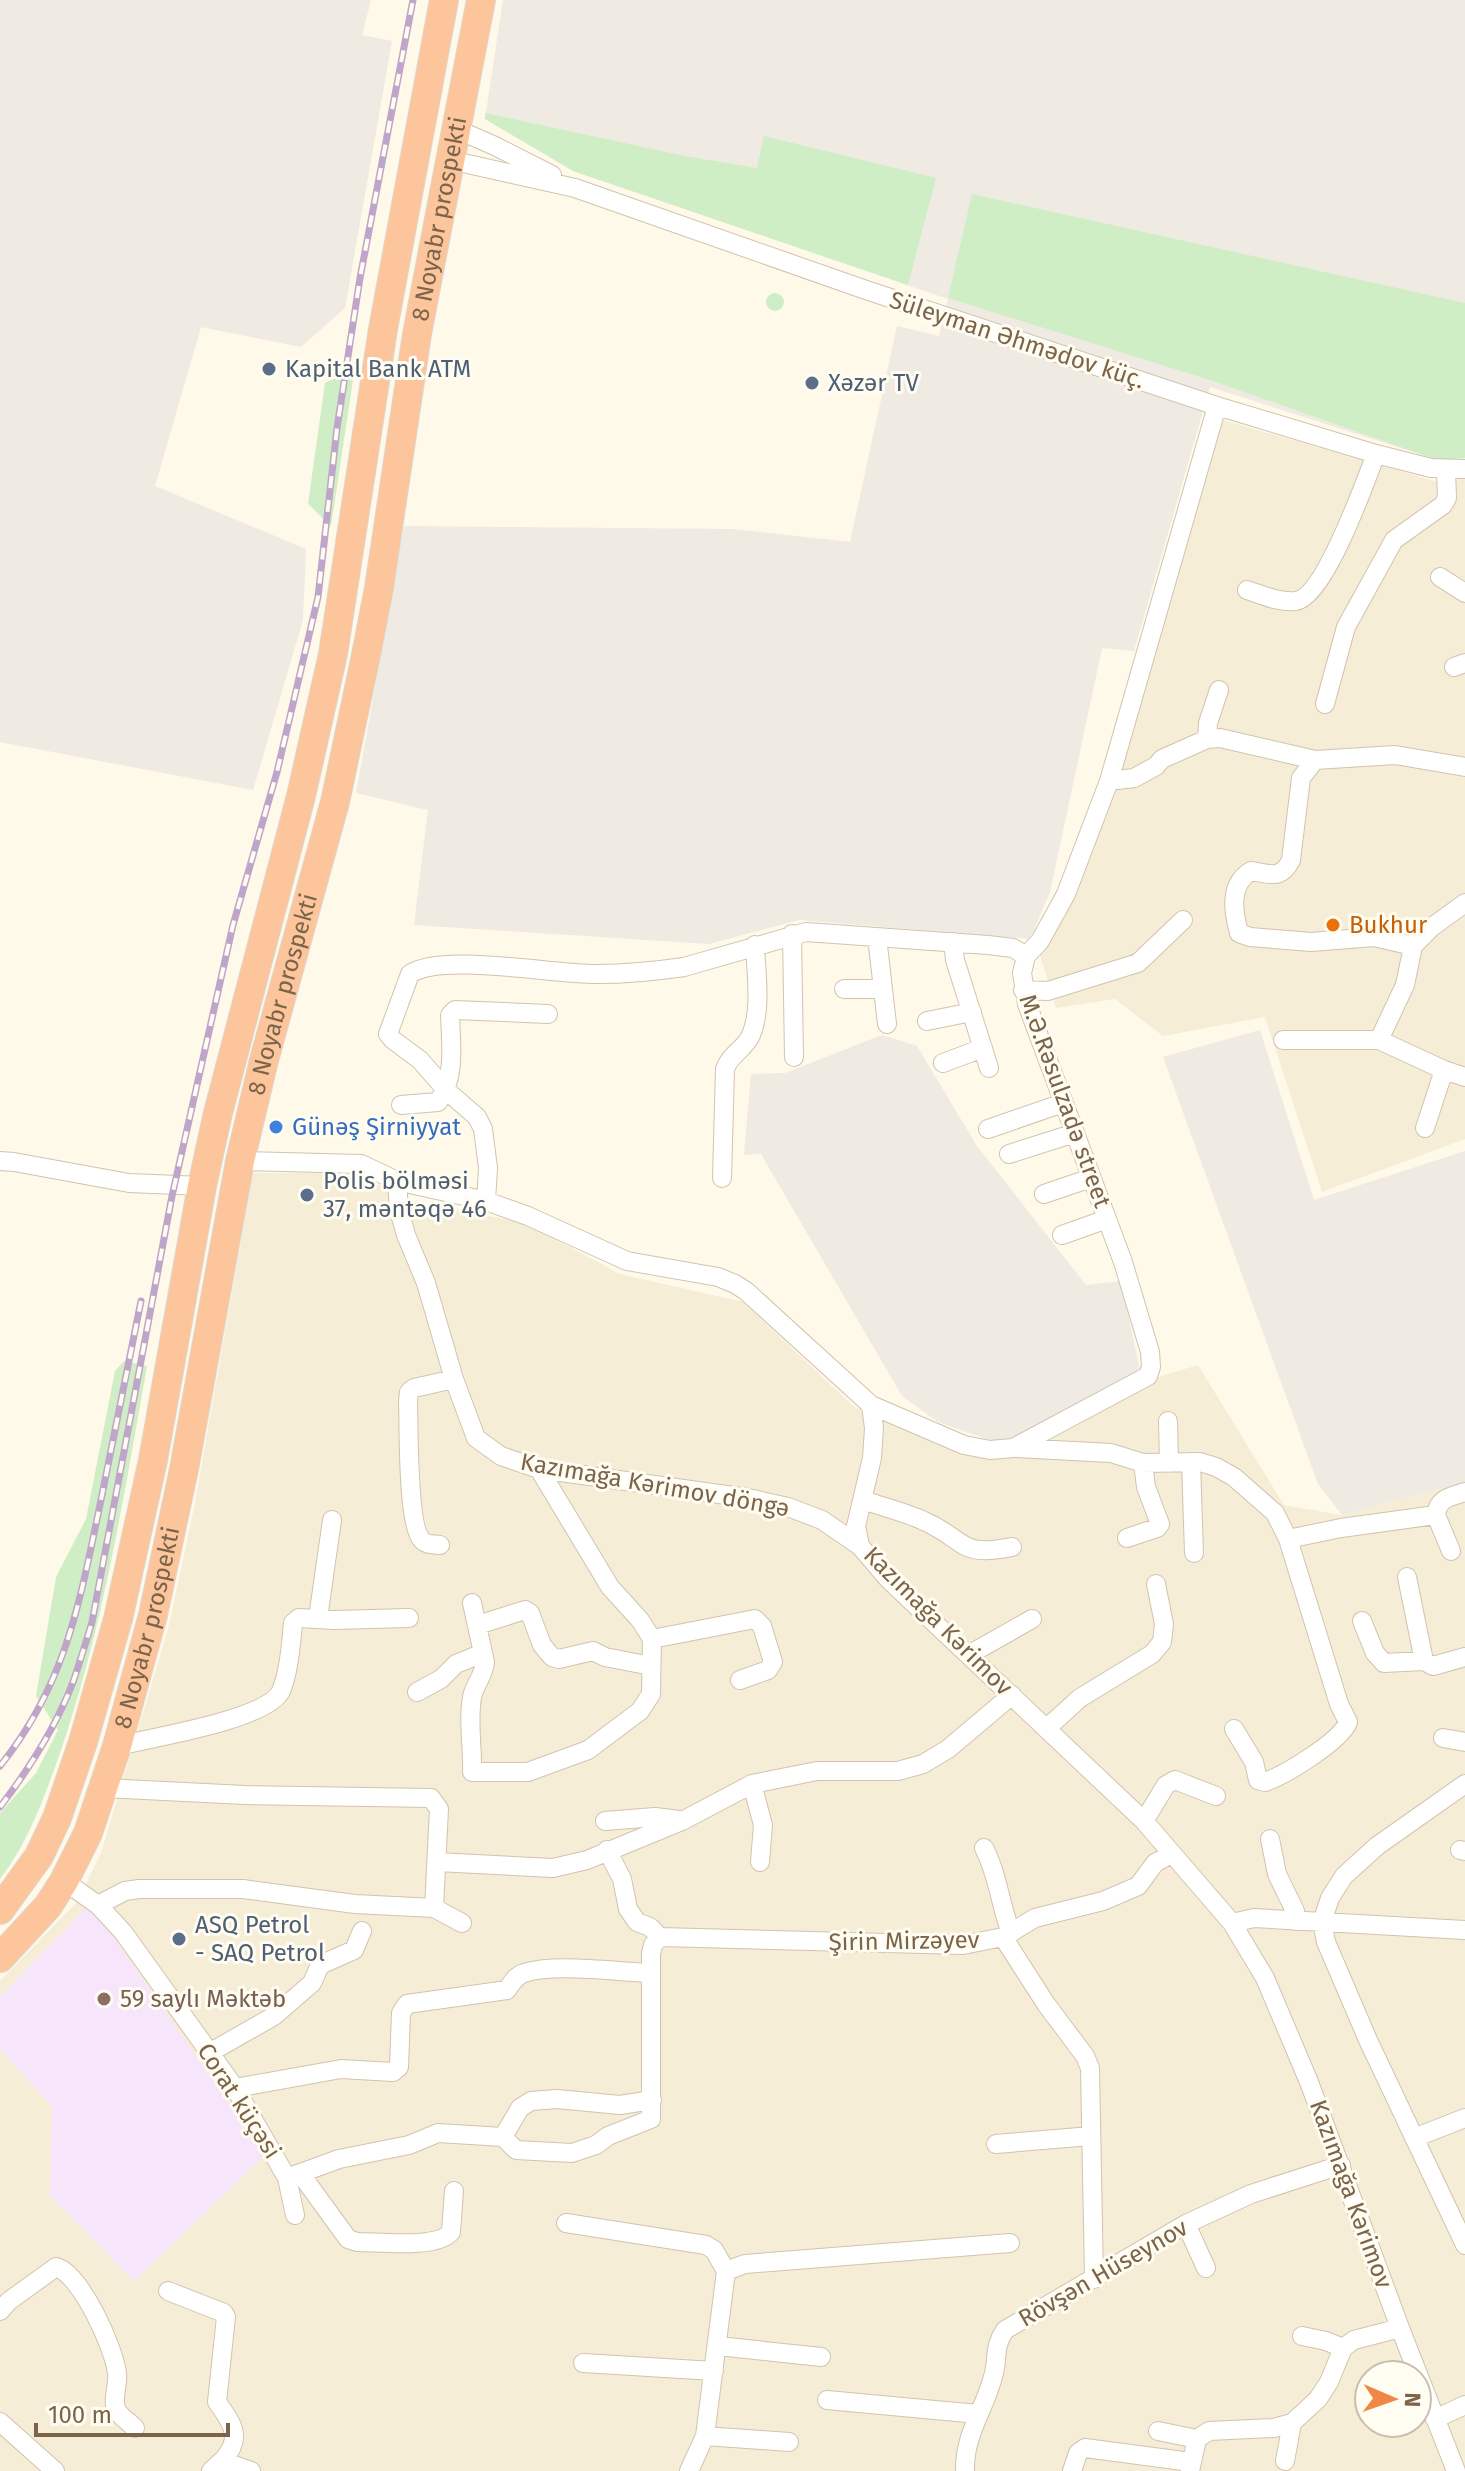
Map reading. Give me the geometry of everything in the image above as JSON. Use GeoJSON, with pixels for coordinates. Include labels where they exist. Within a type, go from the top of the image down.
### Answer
{"type":"FeatureCollection","features":[{"type":"Feature","properties":{"kind":"highway","name":"8 Noyabr prospekti"},"geometry":{"type":"LineString","coordinates":[[0,1910],[39,1856],[57,1818],[83,1742],[118,1619],[153,1460],[202,1186],[233,1051],[301,796],[333,654],[383,329],[444,0]]}},
{"type":"Feature","properties":{"kind":"highway","name":"8 Noyabr prospekti"},"geometry":{"type":"LineString","coordinates":[[0,1958],[34,1923],[64,1881],[88,1833],[117,1746],[153,1615],[181,1484],[240,1161],[264,1060],[335,802],[365,660],[379,588],[417,334],[481,0]]}},
{"type":"Feature","properties":{"kind":"highway"},"geometry":{"type":"LineString","coordinates":[[421,120],[456,129]]}},
{"type":"Feature","properties":{"kind":"highway"},"geometry":{"type":"LineString","coordinates":[[415,153],[450,160]]}},
{"type":"Feature","properties":{"kind":"street"},"geometry":{"type":"LineString","coordinates":[[456,129],[575,188]]}},
{"type":"Feature","properties":{"kind":"street"},"geometry":{"type":"LineString","coordinates":[[450,160],[575,188]]}},
{"type":"Feature","properties":{"kind":"street","name":"Süleyman Əhmədov küç."},"geometry":{"type":"LineString","coordinates":[[575,188],[779,260],[1217,406],[1417,466],[1456,470]]}},
{"type":"Feature","properties":{"kind":"street"},"geometry":{"type":"LineString","coordinates":[[486,1201],[488,1168],[483,1129],[477,1117],[447,1091],[420,1060],[388,1034],[410,974],[418,968],[453,964],[597,974],[684,967],[806,932],[1013,948],[1026,956],[1040,941],[1066,894],[1109,781],[1217,406]]}},
{"type":"Feature","properties":{"kind":"street"},"geometry":{"type":"LineString","coordinates":[[1247,590],[1295,601],[1310,591],[1335,553],[1376,454]]}},
{"type":"Feature","properties":{"kind":"street"},"geometry":{"type":"LineString","coordinates":[[1325,704],[1346,627],[1394,540],[1443,505],[1456,470]]}},
{"type":"Feature","properties":{"kind":"street"},"geometry":{"type":"LineString","coordinates":[[1440,577],[1465,593]]}},
{"type":"Feature","properties":{"kind":"street"},"geometry":{"type":"LineString","coordinates":[[1207,739],[1208,723],[1219,690]]}},
{"type":"Feature","properties":{"kind":"street"},"geometry":{"type":"LineString","coordinates":[[1109,781],[1134,778],[1156,766],[1162,759],[1207,739],[1220,738],[1315,760],[1395,755],[1465,767]]}},
{"type":"Feature","properties":{"kind":"street"},"geometry":{"type":"LineString","coordinates":[[1315,760],[1301,778],[1291,860],[1286,871],[1277,875],[1251,871],[1242,876],[1235,889],[1239,933],[1250,937],[1311,942],[1374,937],[1413,946]]}},
{"type":"Feature","properties":{"kind":"street"},"geometry":{"type":"LineString","coordinates":[[1379,1040],[1405,985],[1413,946],[1432,927],[1465,903]]}},
{"type":"Feature","properties":{"kind":"street"},"geometry":{"type":"LineString","coordinates":[[1023,990],[1048,991],[1138,963],[1183,920]]}},
{"type":"Feature","properties":{"kind":"street"},"geometry":{"type":"LineString","coordinates":[[792,934],[794,1057]]}},
{"type":"Feature","properties":{"kind":"street"},"geometry":{"type":"LineString","coordinates":[[877,937],[887,1024]]}},
{"type":"Feature","properties":{"kind":"street"},"geometry":{"type":"LineString","coordinates":[[953,942],[955,960],[989,1068]]}},
{"type":"Feature","properties":{"kind":"street"},"geometry":{"type":"LineString","coordinates":[[722,1178],[725,1069],[728,1059],[747,1043],[753,1032],[756,1011],[755,945]]}},
{"type":"Feature","properties":{"kind":"street","name":"M.Ə.Rəsulzadə street"},"geometry":{"type":"LineString","coordinates":[[871,1405],[964,1445],[990,1450],[1013,1448],[1148,1376],[1150,1352],[1123,1262],[1023,990],[1022,973],[1026,956]]}},
{"type":"Feature","properties":{"kind":"street"},"geometry":{"type":"LineString","coordinates":[[844,989],[883,989]]}},
{"type":"Feature","properties":{"kind":"street"},"geometry":{"type":"LineString","coordinates":[[401,1105],[438,1102],[447,1091],[451,1051],[450,1015],[455,1010],[548,1014]]}},
{"type":"Feature","properties":{"kind":"street"},"geometry":{"type":"LineString","coordinates":[[927,1021],[972,1012]]}},
{"type":"Feature","properties":{"kind":"street"},"geometry":{"type":"LineString","coordinates":[[1283,1040],[1379,1040],[1465,1077]]}},
{"type":"Feature","properties":{"kind":"street"},"geometry":{"type":"LineString","coordinates":[[943,1063],[983,1048]]}},
{"type":"Feature","properties":{"kind":"street"},"geometry":{"type":"LineString","coordinates":[[1425,1128],[1444,1070]]}},
{"type":"Feature","properties":{"kind":"street"},"geometry":{"type":"LineString","coordinates":[[988,1129],[1063,1103]]}},
{"type":"Feature","properties":{"kind":"street"},"geometry":{"type":"LineString","coordinates":[[1009,1154],[1075,1133]]}},
{"type":"Feature","properties":{"kind":"street"},"geometry":{"type":"LineString","coordinates":[[0,1161],[129,1183],[202,1186]]}},
{"type":"Feature","properties":{"kind":"street"},"geometry":{"type":"LineString","coordinates":[[240,1161],[361,1164],[397,1181],[486,1201],[528,1216],[627,1261],[718,1277],[735,1284],[871,1405]]}},
{"type":"Feature","properties":{"kind":"street"},"geometry":{"type":"LineString","coordinates":[[1044,1194],[1091,1178]]}},
{"type":"Feature","properties":{"kind":"street","name":"Kazımağa Kərimov döngə"},"geometry":{"type":"LineString","coordinates":[[397,1181],[399,1210],[406,1235],[426,1283],[454,1379],[476,1438],[501,1456],[539,1469],[748,1498],[788,1507],[822,1520],[860,1546]]}},
{"type":"Feature","properties":{"kind":"street"},"geometry":{"type":"LineString","coordinates":[[1062,1235],[1107,1219]]}},
{"type":"Feature","properties":{"kind":"street"},"geometry":{"type":"LineString","coordinates":[[440,1545],[420,1539],[414,1518],[409,1392],[414,1388],[454,1379]]}},
{"type":"Feature","properties":{"kind":"street","name":"Kazımağa Kərimov"},"geometry":{"type":"LineString","coordinates":[[871,1405],[874,1428],[872,1458],[856,1526],[860,1546],[888,1579],[1144,1821],[1232,1923],[1265,1978],[1309,2082],[1456,2471]]}},
{"type":"Feature","properties":{"kind":"street"},"geometry":{"type":"LineString","coordinates":[[1168,1421],[1169,1463]]}},
{"type":"Feature","properties":{"kind":"street"},"geometry":{"type":"LineString","coordinates":[[1013,1448],[1111,1453],[1143,1463],[1191,1462],[1216,1467],[1234,1477],[1275,1513],[1288,1539],[1339,1704],[1348,1722],[1345,1731],[1265,1782],[1258,1780],[1254,1762],[1234,1729]]}},
{"type":"Feature","properties":{"kind":"street"},"geometry":{"type":"LineString","coordinates":[[1191,1462],[1194,1553]]}},
{"type":"Feature","properties":{"kind":"street"},"geometry":{"type":"LineString","coordinates":[[1127,1538],[1157,1528],[1160,1524],[1146,1487],[1143,1463]]}},
{"type":"Feature","properties":{"kind":"street"},"geometry":{"type":"LineString","coordinates":[[472,1603],[484,1671],[473,1693],[472,1772],[528,1772],[588,1750],[640,1711],[651,1694],[652,1639],[640,1620],[610,1587],[539,1469]]}},
{"type":"Feature","properties":{"kind":"street"},"geometry":{"type":"LineString","coordinates":[[1451,1551],[1436,1515],[1437,1507],[1442,1500],[1465,1492]]}},
{"type":"Feature","properties":{"kind":"street"},"geometry":{"type":"LineString","coordinates":[[863,1500],[926,1521],[971,1550],[986,1552],[1012,1547]]}},
{"type":"Feature","properties":{"kind":"street"},"geometry":{"type":"LineString","coordinates":[[1288,1539],[1436,1515]]}},
{"type":"Feature","properties":{"kind":"street"},"geometry":{"type":"LineString","coordinates":[[318,1618],[332,1520]]}},
{"type":"Feature","properties":{"kind":"street"},"geometry":{"type":"LineString","coordinates":[[1407,1577],[1424,1661]]}},
{"type":"Feature","properties":{"kind":"street"},"geometry":{"type":"LineString","coordinates":[[1047,1728],[1080,1698],[1152,1654],[1162,1642],[1164,1624],[1156,1584]]}},
{"type":"Feature","properties":{"kind":"street"},"geometry":{"type":"LineString","coordinates":[[478,1625],[525,1610],[530,1613],[542,1645],[552,1657],[559,1659],[593,1651],[605,1657],[651,1666]]}},
{"type":"Feature","properties":{"kind":"street"},"geometry":{"type":"LineString","coordinates":[[117,1746],[245,1716],[270,1704],[280,1693],[293,1623],[299,1618],[409,1618]]}},
{"type":"Feature","properties":{"kind":"street"},"geometry":{"type":"LineString","coordinates":[[652,1639],[755,1619],[762,1626],[773,1662],[768,1670],[740,1680]]}},
{"type":"Feature","properties":{"kind":"street"},"geometry":{"type":"LineString","coordinates":[[970,1654],[1032,1619]]}},
{"type":"Feature","properties":{"kind":"street"},"geometry":{"type":"LineString","coordinates":[[1362,1621],[1375,1653],[1384,1663],[1424,1661],[1433,1666],[1465,1657]]}},
{"type":"Feature","properties":{"kind":"street"},"geometry":{"type":"LineString","coordinates":[[417,1692],[441,1679],[456,1664],[483,1653]]}},
{"type":"Feature","properties":{"kind":"street"},"geometry":{"type":"LineString","coordinates":[[437,1862],[553,1868],[587,1860],[682,1821],[752,1784],[817,1771],[898,1771],[923,1764],[948,1749],[1012,1695]]}},
{"type":"Feature","properties":{"kind":"street"},"geometry":{"type":"LineString","coordinates":[[1443,1738],[1465,1742]]}},
{"type":"Feature","properties":{"kind":"street"},"geometry":{"type":"LineString","coordinates":[[1144,1821],[1166,1785],[1175,1780],[1216,1796]]}},
{"type":"Feature","properties":{"kind":"street"},"geometry":{"type":"LineString","coordinates":[[752,1784],[763,1825],[760,1862]]}},
{"type":"Feature","properties":{"kind":"street"},"geometry":{"type":"LineString","coordinates":[[1465,1784],[1377,1846],[1344,1876],[1330,1898],[1322,1922],[1326,1942],[1465,2245]]}},
{"type":"Feature","properties":{"kind":"street"},"geometry":{"type":"LineString","coordinates":[[104,1788],[245,1795],[431,1798],[439,1809],[434,1908]]}},
{"type":"Feature","properties":{"kind":"street"},"geometry":{"type":"LineString","coordinates":[[605,1821],[655,1817],[682,1821]]}},
{"type":"Feature","properties":{"kind":"street"},"geometry":{"type":"LineString","coordinates":[[1270,1839],[1277,1874],[1295,1911],[1296,1921]]}},
{"type":"Feature","properties":{"kind":"street"},"geometry":{"type":"LineString","coordinates":[[984,1848],[994,1867],[1007,1935],[1046,2004],[1085,2056],[1090,2068],[1094,2279]]}},
{"type":"Feature","properties":{"kind":"street"},"geometry":{"type":"LineString","coordinates":[[503,2137],[520,2108],[531,2101],[557,2099],[620,2105],[652,2100],[650,1973],[653,1945],[660,1937],[650,1927],[637,1922],[628,1909],[622,1879],[607,1850]]}},
{"type":"Feature","properties":{"kind":"street","name":"Şirin Mirzəyev"},"geometry":{"type":"LineString","coordinates":[[660,1937],[963,1945],[1007,1935],[1035,1918],[1103,1901],[1138,1886],[1155,1863],[1171,1854]]}},
{"type":"Feature","properties":{"kind":"street","name":"Corat küçəsi"},"geometry":{"type":"LineString","coordinates":[[64,1881],[98,1905],[123,1932],[235,2088],[293,2175],[295,2215]]}},
{"type":"Feature","properties":{"kind":"street"},"geometry":{"type":"LineString","coordinates":[[98,1905],[125,1891],[139,1889],[228,1889],[355,1904],[434,1908],[462,1923]]}},
{"type":"Feature","properties":{"kind":"street"},"geometry":{"type":"LineString","coordinates":[[1232,1923],[1254,1918],[1465,1930]]}},
{"type":"Feature","properties":{"kind":"street"},"geometry":{"type":"LineString","coordinates":[[209,2053],[274,2016],[312,1983],[320,1965],[354,1950],[362,1931]]}},
{"type":"Feature","properties":{"kind":"street"},"geometry":{"type":"LineString","coordinates":[[235,2088],[341,2069],[393,2072],[399,2067],[401,2013],[407,2004],[507,1990],[514,1978],[539,1971],[650,1973]]}},
{"type":"Feature","properties":{"kind":"street","name":"Corat küçəsi"},"geometry":{"type":"LineString","coordinates":[[293,2175],[339,2159],[409,2145],[438,2133],[503,2137],[516,2150],[572,2153],[651,2119],[652,2100]]}},
{"type":"Feature","properties":{"kind":"street"},"geometry":{"type":"LineString","coordinates":[[1414,2138],[1465,2118]]}},
{"type":"Feature","properties":{"kind":"street"},"geometry":{"type":"LineString","coordinates":[[996,2144],[1091,2136]]}},
{"type":"Feature","properties":{"kind":"street","name":"Rövşən Hüseynov"},"geometry":{"type":"LineString","coordinates":[[965,2471],[964,2451],[994,2373],[997,2341],[1005,2330],[1186,2224],[1251,2194],[1341,2165]]}},
{"type":"Feature","properties":{"kind":"street"},"geometry":{"type":"LineString","coordinates":[[293,2175],[348,2239],[357,2242],[430,2242],[448,2236],[451,2232],[454,2191]]}},
{"type":"Feature","properties":{"kind":"street"},"geometry":{"type":"LineString","coordinates":[[566,2223],[706,2245],[714,2250],[726,2271],[705,2436],[689,2471]]}},
{"type":"Feature","properties":{"kind":"street"},"geometry":{"type":"LineString","coordinates":[[1186,2224],[1206,2268]]}},
{"type":"Feature","properties":{"kind":"street"},"geometry":{"type":"LineString","coordinates":[[726,2271],[745,2264],[1010,2243]]}},
{"type":"Feature","properties":{"kind":"street"},"geometry":{"type":"LineString","coordinates":[[0,2311],[56,2267],[66,2269],[87,2300],[112,2349],[118,2376],[117,2411],[135,2428]]}},
{"type":"Feature","properties":{"kind":"street"},"geometry":{"type":"LineString","coordinates":[[168,2291],[224,2313],[226,2317],[217,2402],[232,2420],[234,2430],[233,2443],[217,2466],[251,2471]]}},
{"type":"Feature","properties":{"kind":"street"},"geometry":{"type":"LineString","coordinates":[[1072,2471],[1078,2453],[1085,2448],[1191,2467],[1197,2439],[1209,2431],[1274,2428],[1292,2423],[1318,2399],[1343,2348],[1354,2340],[1400,2328]]}},
{"type":"Feature","properties":{"kind":"street"},"geometry":{"type":"LineString","coordinates":[[1302,2336],[1343,2348]]}},
{"type":"Feature","properties":{"kind":"street"},"geometry":{"type":"LineString","coordinates":[[718,2346],[821,2357]]}},
{"type":"Feature","properties":{"kind":"street"},"geometry":{"type":"LineString","coordinates":[[583,2363],[714,2371]]}},
{"type":"Feature","properties":{"kind":"street"},"geometry":{"type":"LineString","coordinates":[[827,2400],[978,2414]]}},
{"type":"Feature","properties":{"kind":"street"},"geometry":{"type":"LineString","coordinates":[[1435,2419],[1465,2405]]}},
{"type":"Feature","properties":{"kind":"street"},"geometry":{"type":"LineString","coordinates":[[0,2422],[55,2471]]}},
{"type":"Feature","properties":{"kind":"street"},"geometry":{"type":"LineString","coordinates":[[1285,2461],[1292,2423]]}},
{"type":"Feature","properties":{"kind":"street"},"geometry":{"type":"LineString","coordinates":[[1158,2431],[1197,2439]]}},
{"type":"Feature","properties":{"kind":"street"},"geometry":{"type":"LineString","coordinates":[[705,2436],[789,2442]]}},
{"type":"Feature","properties":{"kind":"shaded area"},"geometry":{"type":"Polygon","coordinates":[[[0,0],[371,0],[362,35],[392,41],[345,308],[301,347],[201,327],[155,486],[306,549],[303,620],[253,790],[0,742],[0,0]]]}},
{"type":"Feature","properties":{"kind":"shaded area"},"geometry":{"type":"Polygon","coordinates":[[[503,0],[1465,0],[1465,458],[1438,460],[1210,387],[1134,651],[1102,648],[1050,892],[1030,939],[799,920],[709,944],[414,925],[428,810],[356,793],[404,526],[732,529],[850,542],[897,326],[939,336],[948,299],[573,171],[485,119],[503,0]]]}},
{"type":"Feature","properties":{"kind":"shaded area"},"geometry":{"type":"Polygon","coordinates":[[[1223,420],[1434,481],[1465,479],[1465,1139],[1322,1192],[1265,1017],[1163,1036],[1115,999],[1056,1008],[1039,952],[1129,737],[1223,420]]]}},
{"type":"Feature","properties":{"kind":"shaded area"},"geometry":{"type":"Polygon","coordinates":[[[1260,1030],[1314,1200],[1465,1151],[1465,1482],[1342,1515],[1318,1484],[1163,1057],[1260,1030]]]}},
{"type":"Feature","properties":{"kind":"shaded area"},"geometry":{"type":"Polygon","coordinates":[[[882,1035],[917,1046],[977,1146],[1086,1285],[1121,1281],[1141,1375],[1008,1443],[989,1440],[938,1422],[902,1396],[761,1154],[744,1155],[751,1074],[785,1073],[882,1035]]]}},
{"type":"Feature","properties":{"kind":"shaded area"},"geometry":{"type":"Polygon","coordinates":[[[253,1173],[360,1173],[407,1202],[523,1222],[620,1274],[743,1302],[853,1406],[978,1457],[1031,1454],[1035,1441],[1161,1376],[1198,1365],[1284,1505],[1342,1515],[1465,1482],[1465,2471],[0,2471],[0,1981],[77,1902],[101,1853],[168,1629],[194,1508],[253,1173]]]}},
{"type":"Feature","properties":{"kind":"shaded area"},"geometry":{"type":"Polygon","coordinates":[[[86,1908],[109,1931],[265,2155],[134,2281],[50,2196],[52,2107],[0,2049],[0,1997],[86,1908]]]}},
{"type":"Feature","properties":{"kind":"green space"},"geometry":{"type":"Polygon","coordinates":[[[485,113],[685,156],[757,168],[764,136],[936,178],[908,285],[573,171],[485,119],[485,113]]]}},
{"type":"Feature","properties":{"kind":"green space"},"geometry":{"type":"Polygon","coordinates":[[[972,194],[1465,303],[1465,458],[1438,460],[1213,381],[948,298],[972,194]]]}},
{"type":"Feature","properties":{"kind":"green space"},"geometry":{"type":"Polygon","coordinates":[[[775,293],[784,302],[775,311],[766,302],[775,293]]]}},
{"type":"Feature","properties":{"kind":"green space"},"geometry":{"type":"Polygon","coordinates":[[[355,367],[331,526],[308,504],[325,383],[355,367]]]}},
{"type":"Feature","properties":{"kind":"green space"},"geometry":{"type":"Polygon","coordinates":[[[124,1361],[147,1366],[100,1610],[75,1706],[48,1786],[28,1834],[0,1879],[0,1813],[36,1773],[58,1730],[36,1696],[56,1577],[86,1519],[115,1371],[124,1361]]]}},
{"type":"Feature","properties":{"kind":"railway"},"geometry":{"type":"LineString","coordinates":[[0,1807],[31,1763],[58,1715],[73,1682],[92,1622],[172,1196],[233,925],[277,772],[318,597],[337,428],[360,278],[413,0]]}},
{"type":"Feature","properties":{"kind":"railway"},"geometry":{"type":"LineString","coordinates":[[0,1766],[41,1703],[68,1639],[86,1572],[141,1301]]}},
{"type":"Feature","properties":{"kind":"place","name":"Kapital Bank ATM"},"geometry":{"type":"Point","coordinates":[269,369]}},
{"type":"Feature","properties":{"kind":"place","name":"Xəzər TV"},"geometry":{"type":"Point","coordinates":[812,383]}},
{"type":"Feature","properties":{"kind":"place","name":"Bukhur"},"geometry":{"type":"Point","coordinates":[1333,925]}},
{"type":"Feature","properties":{"kind":"place","name":"Günəş Şirniyyat"},"geometry":{"type":"Point","coordinates":[276,1127]}},
{"type":"Feature","properties":{"kind":"place","name":"Polis bölməsi 37, məntəqə 46"},"geometry":{"type":"Point","coordinates":[307,1195]}},
{"type":"Feature","properties":{"kind":"place","name":"ASQ Petrol - SAQ Petrol"},"geometry":{"type":"Point","coordinates":[179,1939]}},
{"type":"Feature","properties":{"kind":"place","name":"59 saylı Məktəb"},"geometry":{"type":"Point","coordinates":[104,1999]}}]}
